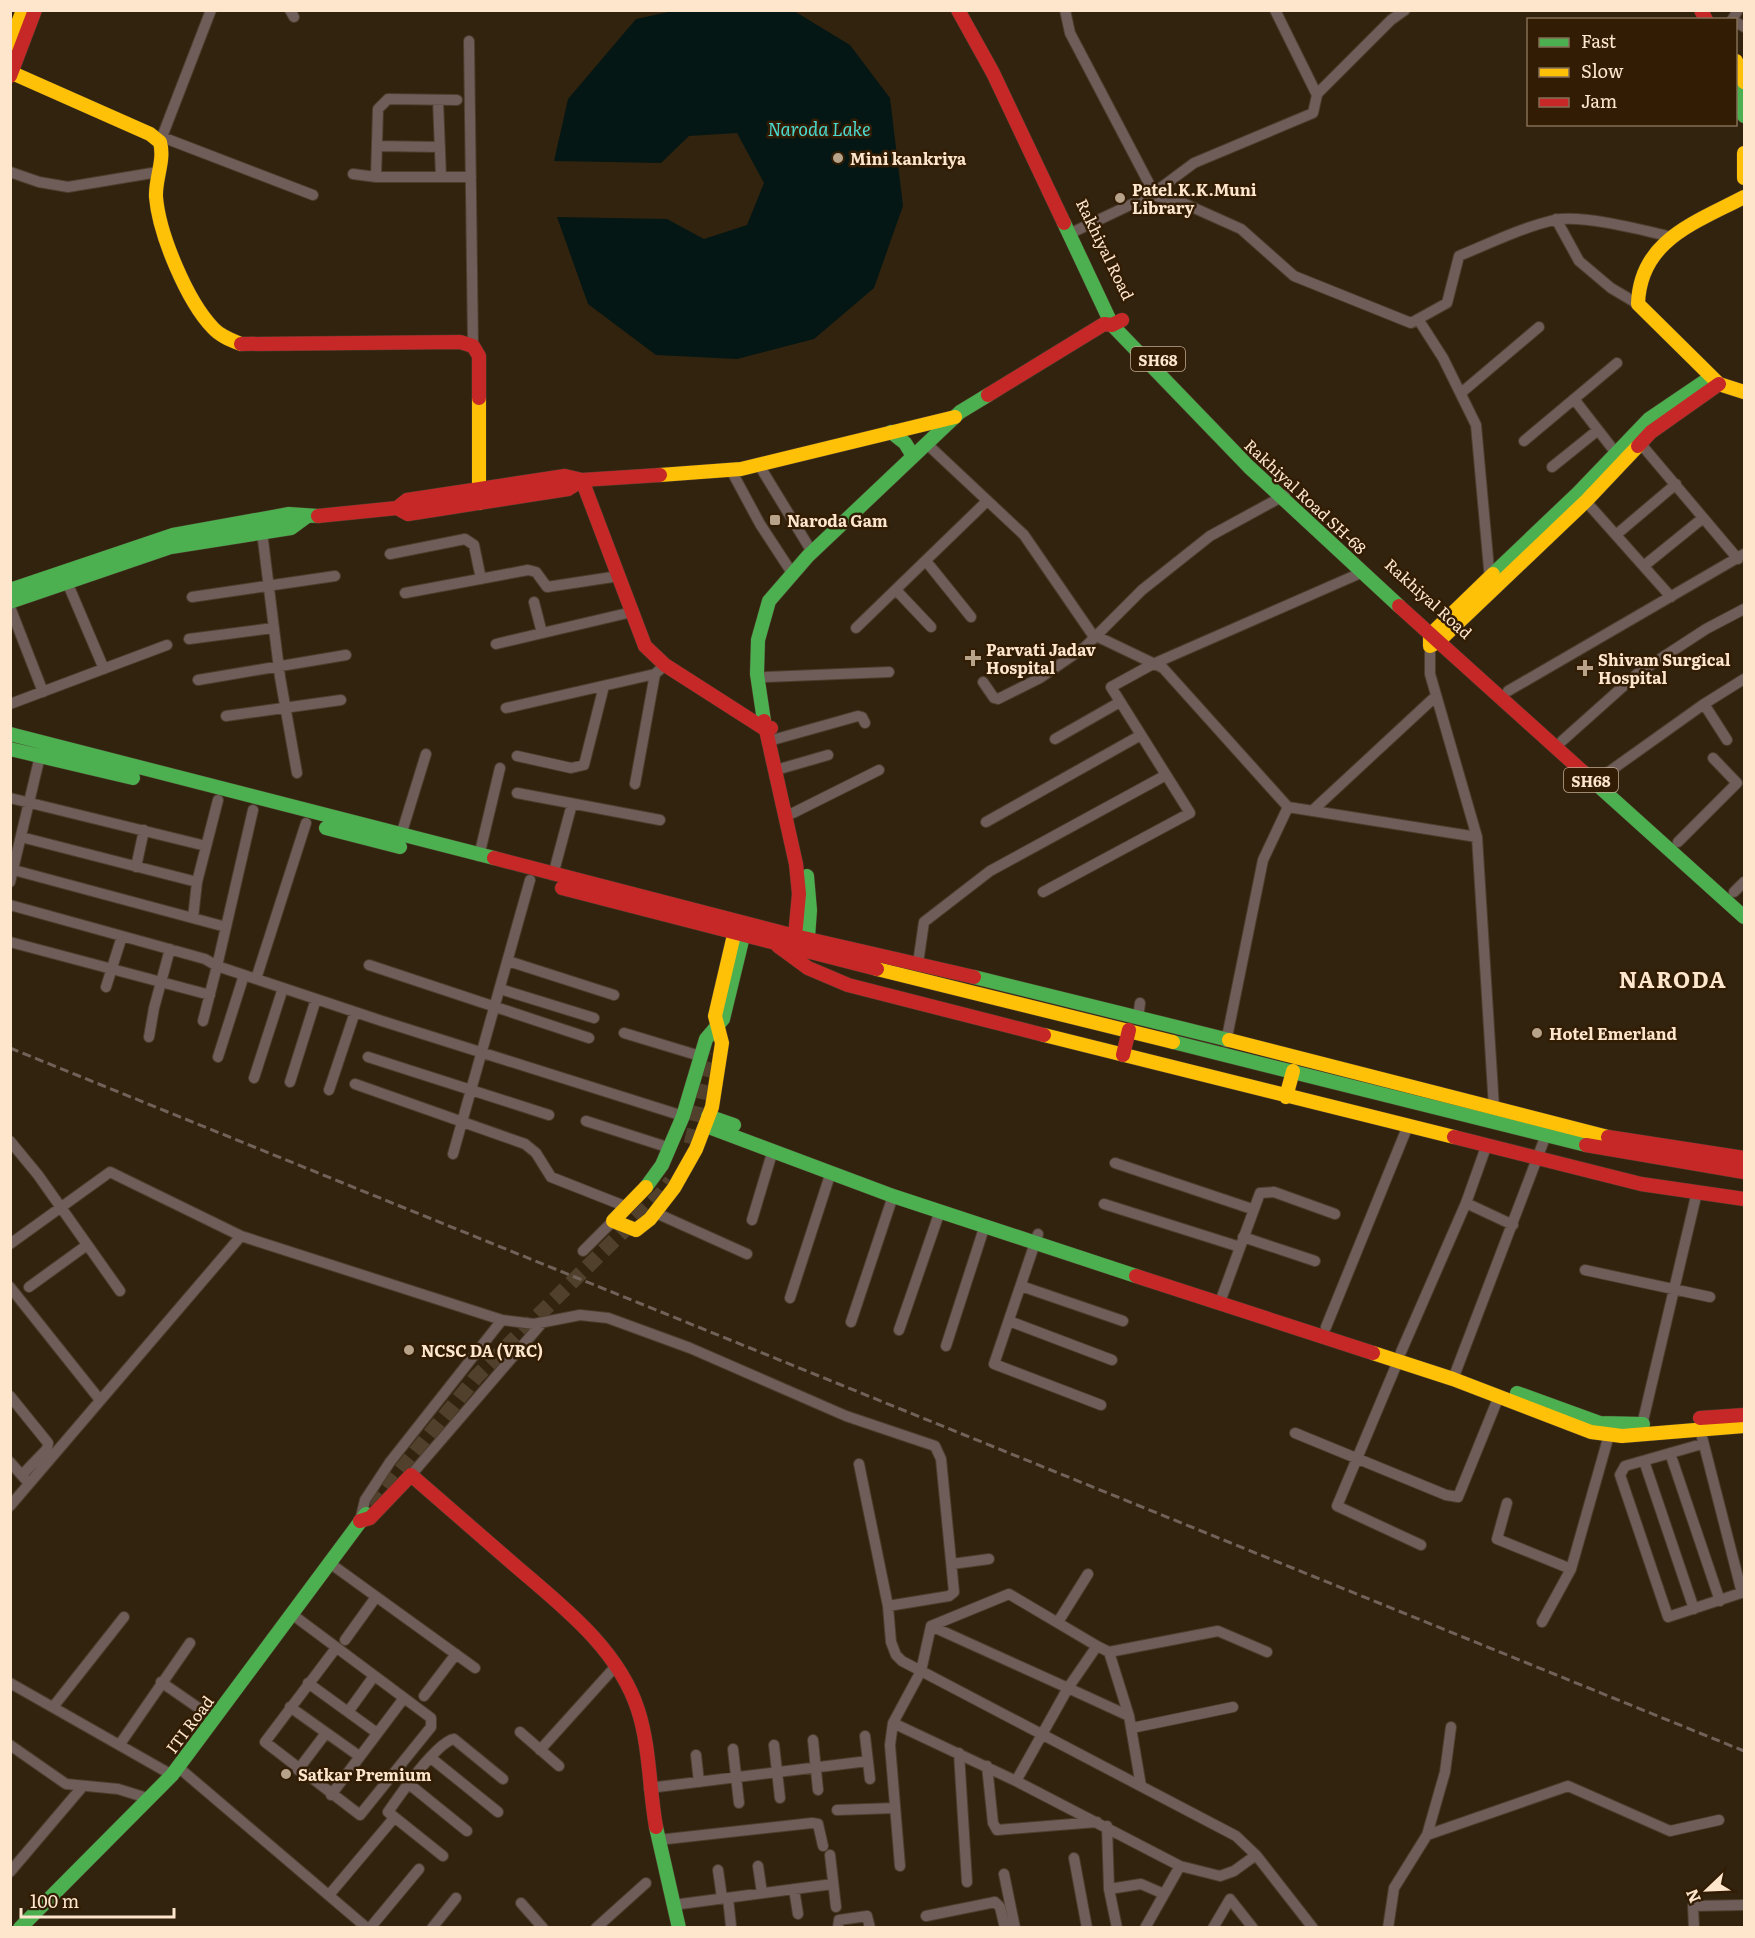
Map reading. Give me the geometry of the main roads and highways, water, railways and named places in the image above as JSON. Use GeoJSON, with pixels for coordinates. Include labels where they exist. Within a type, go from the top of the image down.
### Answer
{"type":"FeatureCollection","features":[{"type":"Feature","properties":{"kind":"main road"},"geometry":{"type":"LineString","coordinates":[[10,44],[23,10]]}},
{"type":"Feature","properties":{"kind":"main road"},"geometry":{"type":"LineString","coordinates":[[35,10],[11,73],[161,139],[162,153],[156,199],[170,248],[201,311],[211,326],[224,336],[244,345],[460,342],[473,346],[479,356],[479,497]]}},
{"type":"Feature","properties":{"kind":"main road","name":"SH68"},"geometry":{"type":"LineString","coordinates":[[958,10],[993,73],[1074,232]]}},
{"type":"Feature","properties":{"kind":"main road","name":"Rakhiyal Road"},"geometry":{"type":"LineString","coordinates":[[967,10],[1117,323],[1285,495],[1436,637],[1508,691],[1739,897]]}},
{"type":"Feature","properties":{"kind":"main road"},"geometry":{"type":"LineString","coordinates":[[1737,64],[1744,82]]}},
{"type":"Feature","properties":{"kind":"main road"},"geometry":{"type":"LineString","coordinates":[[1737,89],[1744,116]]}},
{"type":"Feature","properties":{"kind":"main road"},"geometry":{"type":"LineString","coordinates":[[1744,153],[1742,172],[1744,178]]}},
{"type":"Feature","properties":{"kind":"main road"},"geometry":{"type":"LineString","coordinates":[[1744,185],[1741,198],[1672,237],[1656,249],[1645,263],[1636,287],[1638,304],[1715,380],[1744,392]]}},
{"type":"Feature","properties":{"kind":"main road"},"geometry":{"type":"LineString","coordinates":[[801,944],[796,864],[772,732],[766,677],[768,633],[781,601],[835,542],[959,419],[1109,332],[1117,323]]}},
{"type":"Feature","properties":{"kind":"main road"},"geometry":{"type":"LineString","coordinates":[[1619,458],[1715,380]]}},
{"type":"Feature","properties":{"kind":"main road"},"geometry":{"type":"LineString","coordinates":[[1436,637],[1582,497],[1619,458],[1649,419],[1715,380]]}},
{"type":"Feature","properties":{"kind":"main road"},"geometry":{"type":"LineString","coordinates":[[10,590],[172,535],[283,514],[306,517],[397,508],[408,514],[566,476],[582,480],[731,470],[891,432],[959,419]]}},
{"type":"Feature","properties":{"kind":"main road"},"geometry":{"type":"LineString","coordinates":[[891,432],[905,444],[913,456]]}},
{"type":"Feature","properties":{"kind":"main road"},"geometry":{"type":"LineString","coordinates":[[801,944],[809,899],[794,813],[757,675],[758,640],[762,619],[769,601],[812,552],[913,456],[930,447]]}},
{"type":"Feature","properties":{"kind":"main road"},"geometry":{"type":"LineString","coordinates":[[582,480],[645,646],[660,670],[772,732]]}},
{"type":"Feature","properties":{"kind":"main road","name":"Rakhiyal Road SH-68"},"geometry":{"type":"LineString","coordinates":[[1285,495],[1363,572],[1744,917]]}},
{"type":"Feature","properties":{"kind":"main road"},"geometry":{"type":"LineString","coordinates":[[10,602],[171,547],[291,528],[306,517]]}},
{"type":"Feature","properties":{"kind":"main road"},"geometry":{"type":"LineString","coordinates":[[10,734],[553,874],[740,929],[778,946],[803,967],[818,975],[1537,1160],[1641,1184],[1744,1199]]}},
{"type":"Feature","properties":{"kind":"main road"},"geometry":{"type":"LineString","coordinates":[[10,748],[530,880],[801,944],[1129,1030],[1546,1135],[1669,1162],[1744,1172]]}},
{"type":"Feature","properties":{"kind":"main road"},"geometry":{"type":"LineString","coordinates":[[717,1026],[722,1041],[707,1121],[681,1180],[656,1213],[636,1230],[613,1221],[654,1179],[670,1148],[706,1055],[706,1039],[717,1026],[723,1019],[740,929]]}},
{"type":"Feature","properties":{"kind":"main road"},"geometry":{"type":"LineString","coordinates":[[778,946],[801,944],[918,963],[1226,1042],[1637,1143],[1744,1158]]}},
{"type":"Feature","properties":{"kind":"main road"},"geometry":{"type":"LineString","coordinates":[[1123,1055],[1129,1030]]}},
{"type":"Feature","properties":{"kind":"main road"},"geometry":{"type":"LineString","coordinates":[[1286,1097],[1293,1071]]}},
{"type":"Feature","properties":{"kind":"main road"},"geometry":{"type":"LineString","coordinates":[[707,1121],[773,1150],[893,1196],[985,1226],[1037,1238]]}},
{"type":"Feature","properties":{"kind":"main road"},"geometry":{"type":"LineString","coordinates":[[707,1121],[1037,1238],[1600,1423],[1642,1425],[1744,1415]]}},
{"type":"Feature","properties":{"kind":"main road"},"geometry":{"type":"LineString","coordinates":[[1222,1298],[1326,1328],[1400,1357]]}},
{"type":"Feature","properties":{"kind":"main road"},"geometry":{"type":"LineString","coordinates":[[1455,1375],[1568,1424],[1609,1435],[1639,1435],[1744,1426]]}},
{"type":"Feature","properties":{"kind":"main road"},"geometry":{"type":"LineString","coordinates":[[360,1521],[370,1518],[411,1475],[573,1616],[615,1667],[637,1707],[646,1740],[649,1788],[658,1840],[679,1928]]}},
{"type":"Feature","properties":{"kind":"main road","name":"ITI Road"},"geometry":{"type":"LineString","coordinates":[[20,1928],[175,1771],[372,1506]]}},
{"type":"Feature","properties":{"kind":"water","name":"Naroda Lake"},"geometry":{"type":"Polygon","coordinates":[[[673,11],[794,11],[850,45],[890,98],[903,206],[874,288],[814,339],[737,359],[656,355],[588,304],[557,217],[667,219],[704,239],[747,225],[764,183],[737,133],[689,136],[661,163],[554,161],[568,99],[636,19],[673,11]]]}},
{"type":"Feature","properties":{"kind":"tunnel"},"geometry":{"type":"LineString","coordinates":[[691,1144],[713,1054]]}},
{"type":"Feature","properties":{"kind":"tunnel"},"geometry":{"type":"LineString","coordinates":[[372,1506],[477,1376],[662,1193],[671,1181]]}},
{"type":"Feature","properties":{"kind":"railway"},"geometry":{"type":"LineString","coordinates":[[10,1048],[1744,1751]]}},
{"type":"Feature","properties":{"kind":"place","name":"Mini kankriya"},"geometry":{"type":"Point","coordinates":[838,158]}},
{"type":"Feature","properties":{"kind":"place","name":"Patel.K.K.Muni Library"},"geometry":{"type":"Point","coordinates":[1120,198]}},
{"type":"Feature","properties":{"kind":"place","name":"Naroda Gam"},"geometry":{"type":"Point","coordinates":[775,520]}},
{"type":"Feature","properties":{"kind":"place","name":"Parvati Jadav Hospital"},"geometry":{"type":"Point","coordinates":[973,658]}},
{"type":"Feature","properties":{"kind":"place","name":"Shivam Surgical Hospital"},"geometry":{"type":"Point","coordinates":[1585,668]}},
{"type":"Feature","properties":{"kind":"place","name":"Hotel Emerland"},"geometry":{"type":"Point","coordinates":[1537,1033]}},
{"type":"Feature","properties":{"kind":"place","name":"NCSC DA (VRC)"},"geometry":{"type":"Point","coordinates":[409,1350]}},
{"type":"Feature","properties":{"kind":"place","name":"Satkar Premium"},"geometry":{"type":"Point","coordinates":[286,1774]}},
{"type":"Feature","properties":{"kind":"district","name":"NARODA"},"geometry":{"type":"Point","coordinates":[1673,978]}}]}
